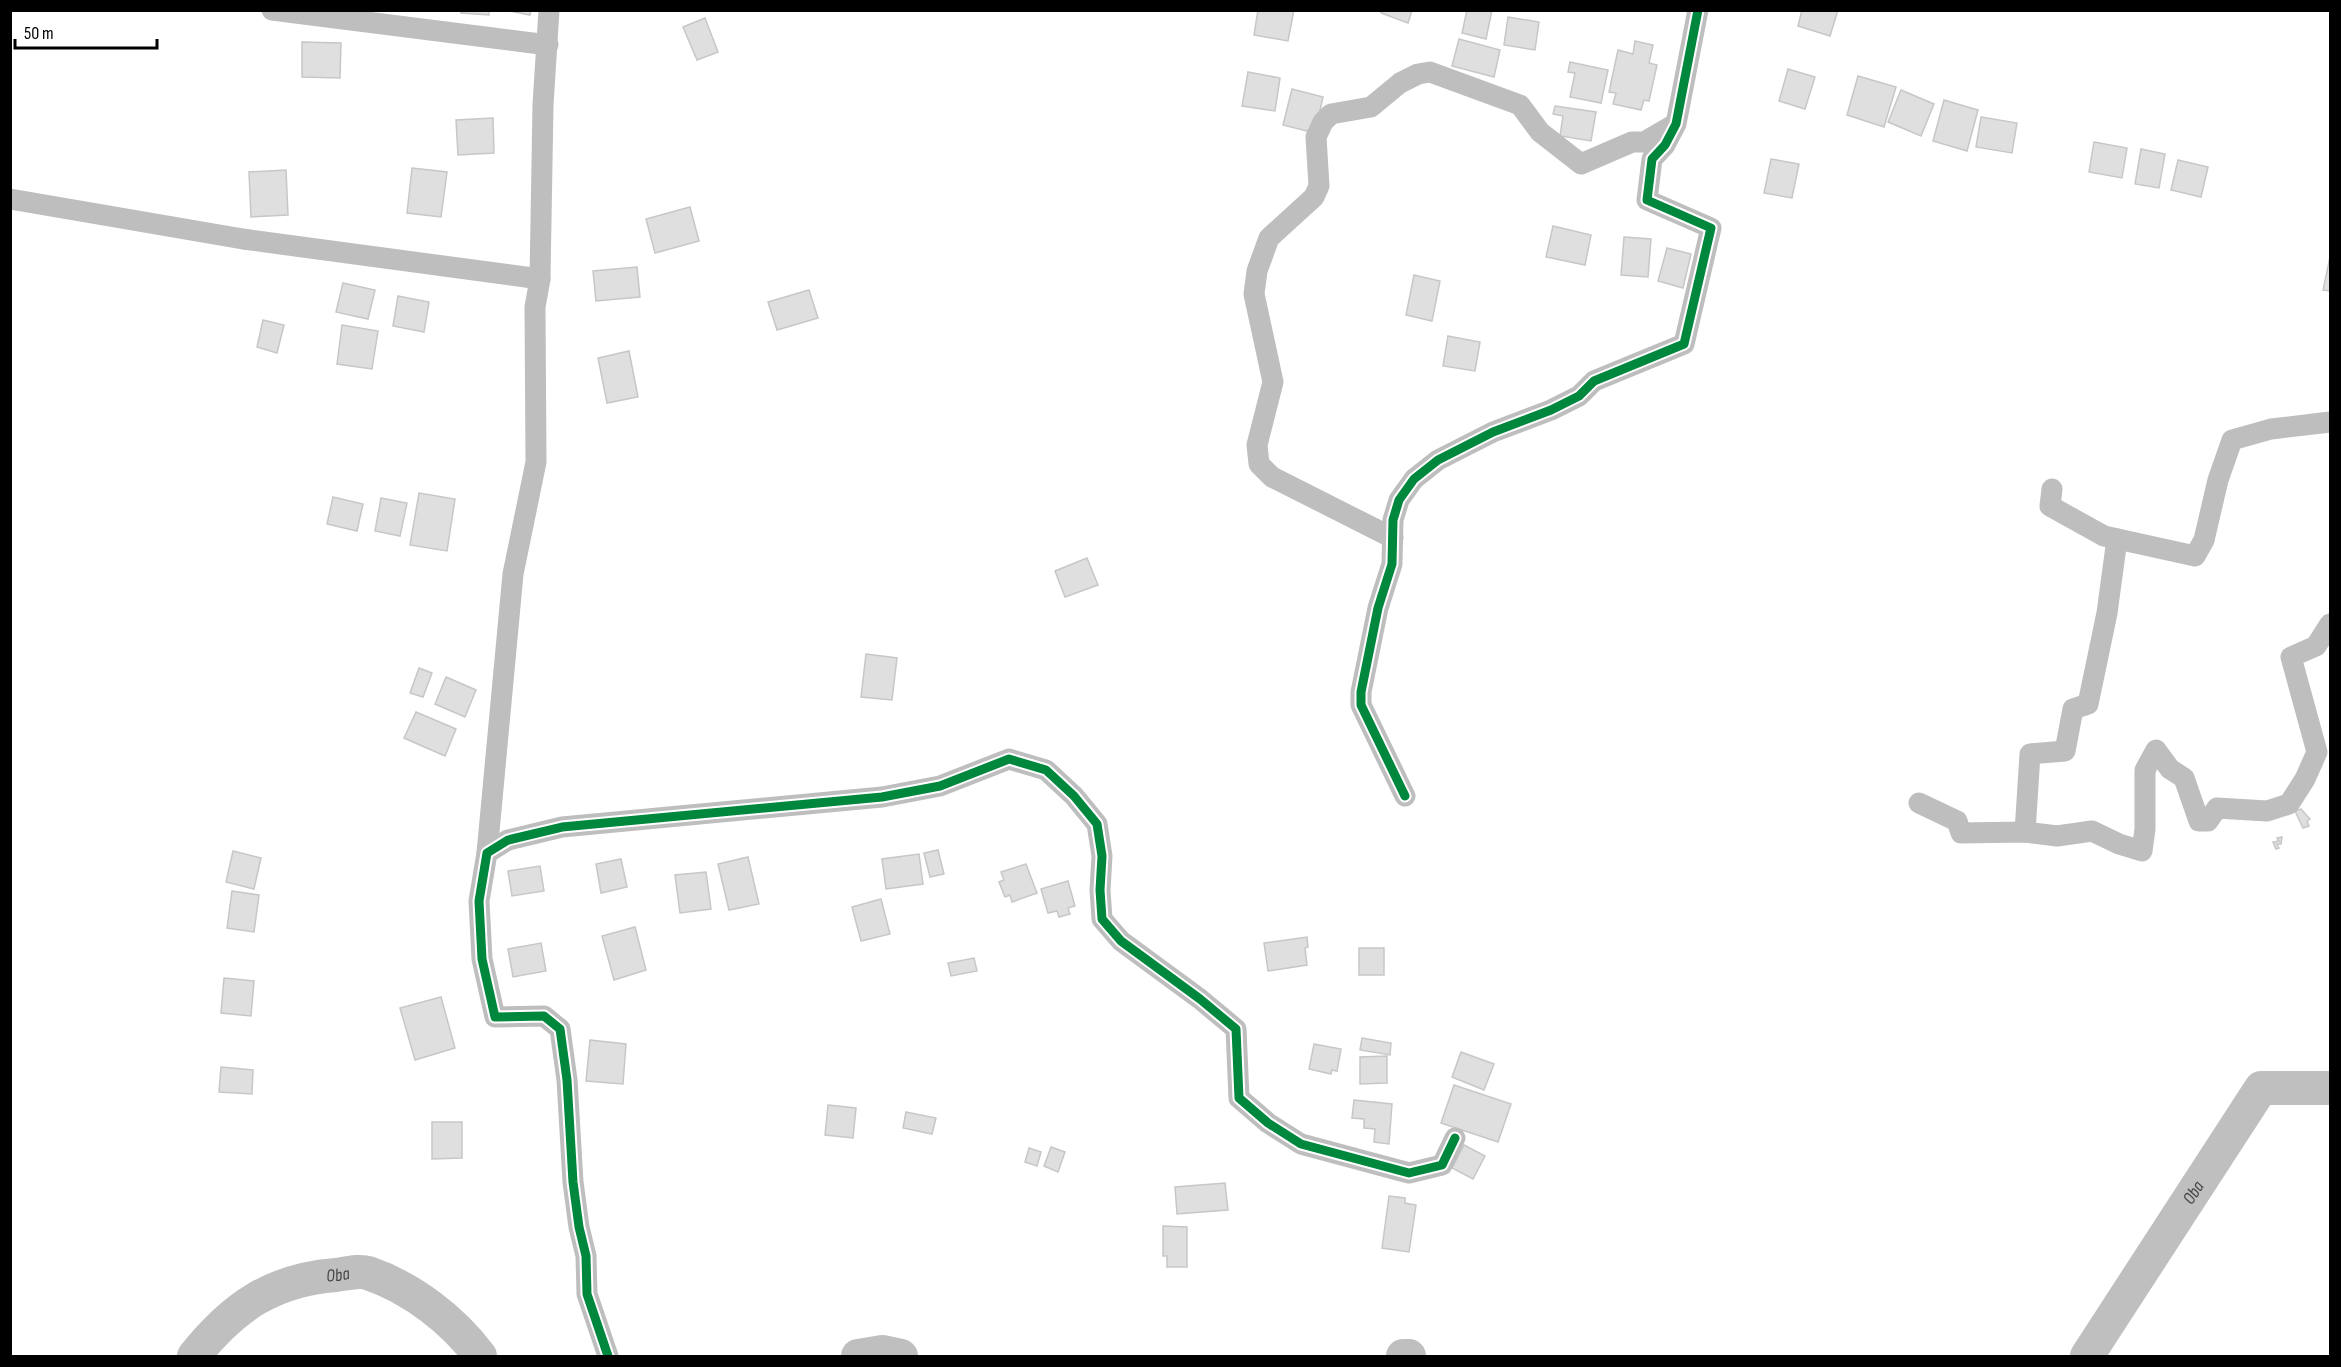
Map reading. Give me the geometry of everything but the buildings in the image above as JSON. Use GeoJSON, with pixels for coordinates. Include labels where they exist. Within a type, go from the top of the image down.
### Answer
{"type":"FeatureCollection","features":[{"type":"Feature","properties":{"kind":"street"},"geometry":{"type":"LineString","coordinates":[[272,10],[548,45]]}},
{"type":"Feature","properties":{"kind":"street"},"geometry":{"type":"LineString","coordinates":[[549,10],[543,105],[540,279],[535,307],[536,462],[513,574],[487,853],[479,901],[482,959],[495,1017],[544,1016],[560,1029],[567,1080],[573,1182],[579,1227],[586,1256],[587,1294],[608,1356]]}},
{"type":"Feature","properties":{"kind":"street"},"geometry":{"type":"LineString","coordinates":[[1405,796],[1368,725],[1361,705],[1361,692],[1378,608],[1392,564],[1393,520],[1399,500],[1414,479],[1438,460],[1493,432],[1551,410],[1579,396],[1594,381],[1684,344],[1711,228],[1647,200],[1653,159],[1665,145],[1676,124],[1698,10]]}},
{"type":"Feature","properties":{"kind":"street"},"geometry":{"type":"LineString","coordinates":[[1393,538],[1272,477],[1259,464],[1257,445],[1273,382],[1254,294],[1257,272],[1269,238],[1314,197],[1319,186],[1316,137],[1323,122],[1331,114],[1371,107],[1400,83],[1418,74],[1430,72],[1520,105],[1540,132],[1581,164],[1632,142],[1644,142],[1676,124]]}},
{"type":"Feature","properties":{"kind":"street"},"geometry":{"type":"LineString","coordinates":[[10,199],[243,239],[540,279]]}},
{"type":"Feature","properties":{"kind":"street"},"geometry":{"type":"LineString","coordinates":[[2052,489],[2050,506],[2104,536],[2195,556],[2204,540],[2217,480],[2232,440],[2271,429],[2331,422]]}},
{"type":"Feature","properties":{"kind":"street"},"geometry":{"type":"LineString","coordinates":[[2025,832],[2030,754],[2066,751],[2073,709],[2088,704],[2107,613],[2117,539]]}},
{"type":"Feature","properties":{"kind":"street"},"geometry":{"type":"LineString","coordinates":[[1919,803],[1957,821],[1961,833],[2025,832],[2056,836],[2092,831],[2142,851],[2145,829],[2145,770],[2156,750],[2170,769],[2184,778],[2199,821],[2208,821],[2217,808],[2266,811],[2289,804],[2305,779],[2317,752],[2291,657],[2316,646],[2331,624]]}},
{"type":"Feature","properties":{"kind":"street"},"geometry":{"type":"LineString","coordinates":[[487,853],[508,840],[562,827],[882,797],[940,786],[1009,759],[1046,770],[1074,796],[1097,824],[1102,856],[1100,890],[1102,919],[1121,940],[1236,1029],[1239,1098],[1268,1123],[1301,1144],[1409,1173],[1442,1165],[1455,1138]]}},
{"type":"Feature","properties":{"kind":"waterway","name":"Oba"},"geometry":{"type":"LineString","coordinates":[[2087,1356],[2261,1088],[2330,1088]]}},
{"type":"Feature","properties":{"kind":"waterway","name":"Oba"},"geometry":{"type":"LineString","coordinates":[[194,1356],[224,1323],[256,1299],[292,1283],[352,1272],[368,1273],[416,1296],[457,1330],[480,1356]]}},
{"type":"Feature","properties":{"kind":"waterway","name":"Oba"},"geometry":{"type":"LineString","coordinates":[[858,1356],[882,1352],[901,1356]]}},
{"type":"Feature","properties":{"kind":"waterway","name":"Oba"},"geometry":{"type":"LineString","coordinates":[[1403,1356],[1409,1356]]}},
{"type":"Feature","properties":{"kind":"cycle path"},"geometry":{"type":"LineString","coordinates":[[1405,796],[1361,705],[1361,692],[1378,608],[1392,564],[1393,520],[1399,500],[1414,479],[1438,460],[1493,432],[1551,410],[1579,396],[1594,381],[1684,344],[1711,228],[1647,200],[1652,159],[1665,145],[1676,124],[1698,10]]}},
{"type":"Feature","properties":{"kind":"cycle path"},"geometry":{"type":"LineString","coordinates":[[608,1356],[587,1294],[586,1256],[579,1227],[573,1182],[567,1080],[560,1029],[544,1016],[495,1017],[482,959],[479,901],[487,853],[508,840],[562,827],[882,797],[940,786],[1009,759],[1046,770],[1074,796],[1097,824],[1102,856],[1100,890],[1102,919],[1121,941],[1200,999],[1236,1029],[1239,1098],[1268,1123],[1301,1144],[1409,1173],[1442,1165],[1455,1138]]}}]}
